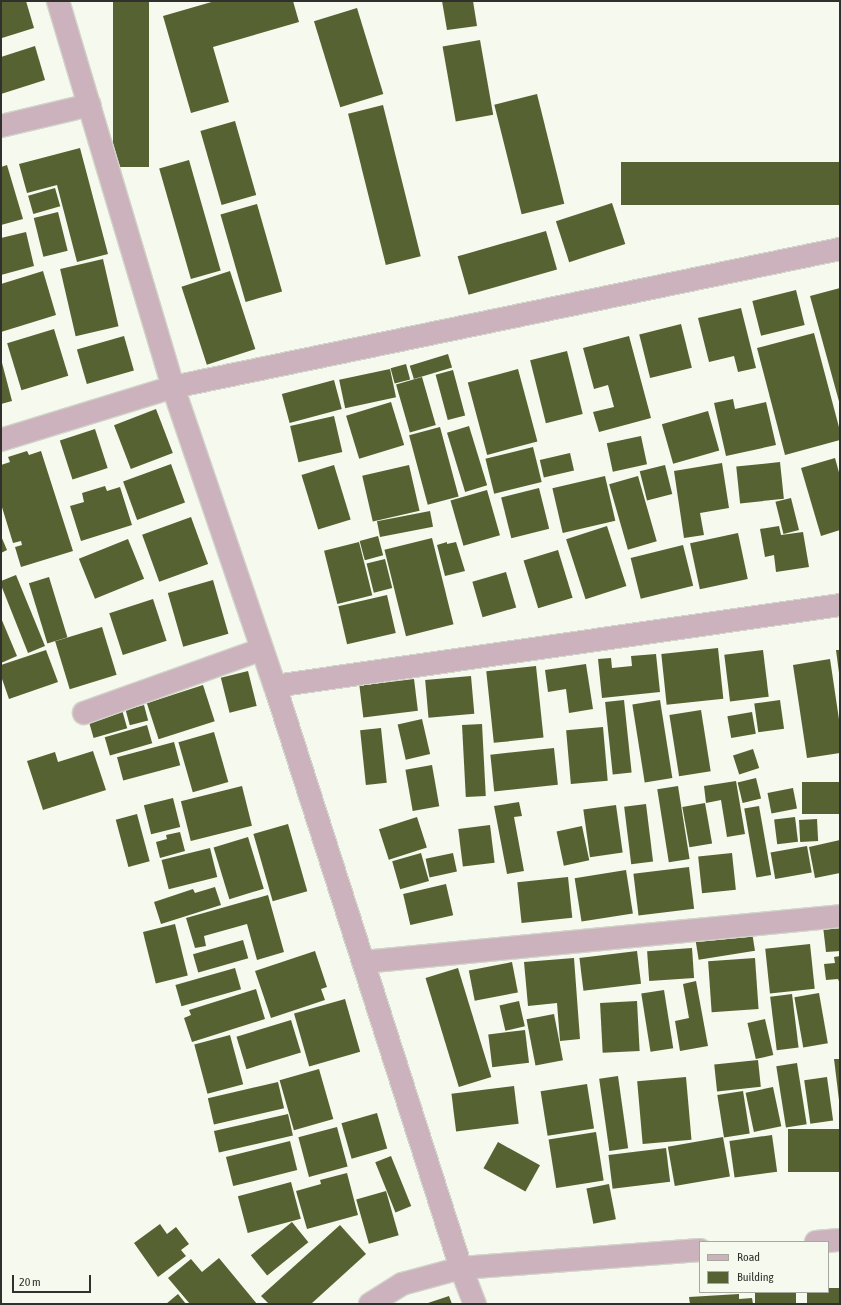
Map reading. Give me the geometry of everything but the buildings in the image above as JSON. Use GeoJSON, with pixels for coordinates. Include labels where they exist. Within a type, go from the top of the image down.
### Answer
{"type":"FeatureCollection","features":[{"type":"Feature","properties":{"kind":"street"},"geometry":{"type":"LineString","coordinates":[[58,1],[90,104],[173,387],[260,650],[274,686],[364,962],[461,1268],[475,1304]]}},
{"type":"Feature","properties":{"kind":"street"},"geometry":{"type":"LineString","coordinates":[[1,126],[90,104]]}},
{"type":"Feature","properties":{"kind":"street"},"geometry":{"type":"LineString","coordinates":[[1,440],[173,387],[840,249]]}},
{"type":"Feature","properties":{"kind":"street"},"geometry":{"type":"LineString","coordinates":[[274,686],[840,605]]}},
{"type":"Feature","properties":{"kind":"street"},"geometry":{"type":"LineString","coordinates":[[84,713],[260,650]]}},
{"type":"Feature","properties":{"kind":"street"},"geometry":{"type":"LineString","coordinates":[[364,962],[840,916]]}},
{"type":"Feature","properties":{"kind":"street"},"geometry":{"type":"LineString","coordinates":[[828,1241],[840,1240]]}},
{"type":"Feature","properties":{"kind":"street"},"geometry":{"type":"LineString","coordinates":[[370,1304],[402,1284],[461,1268],[699,1250]]}}]}
